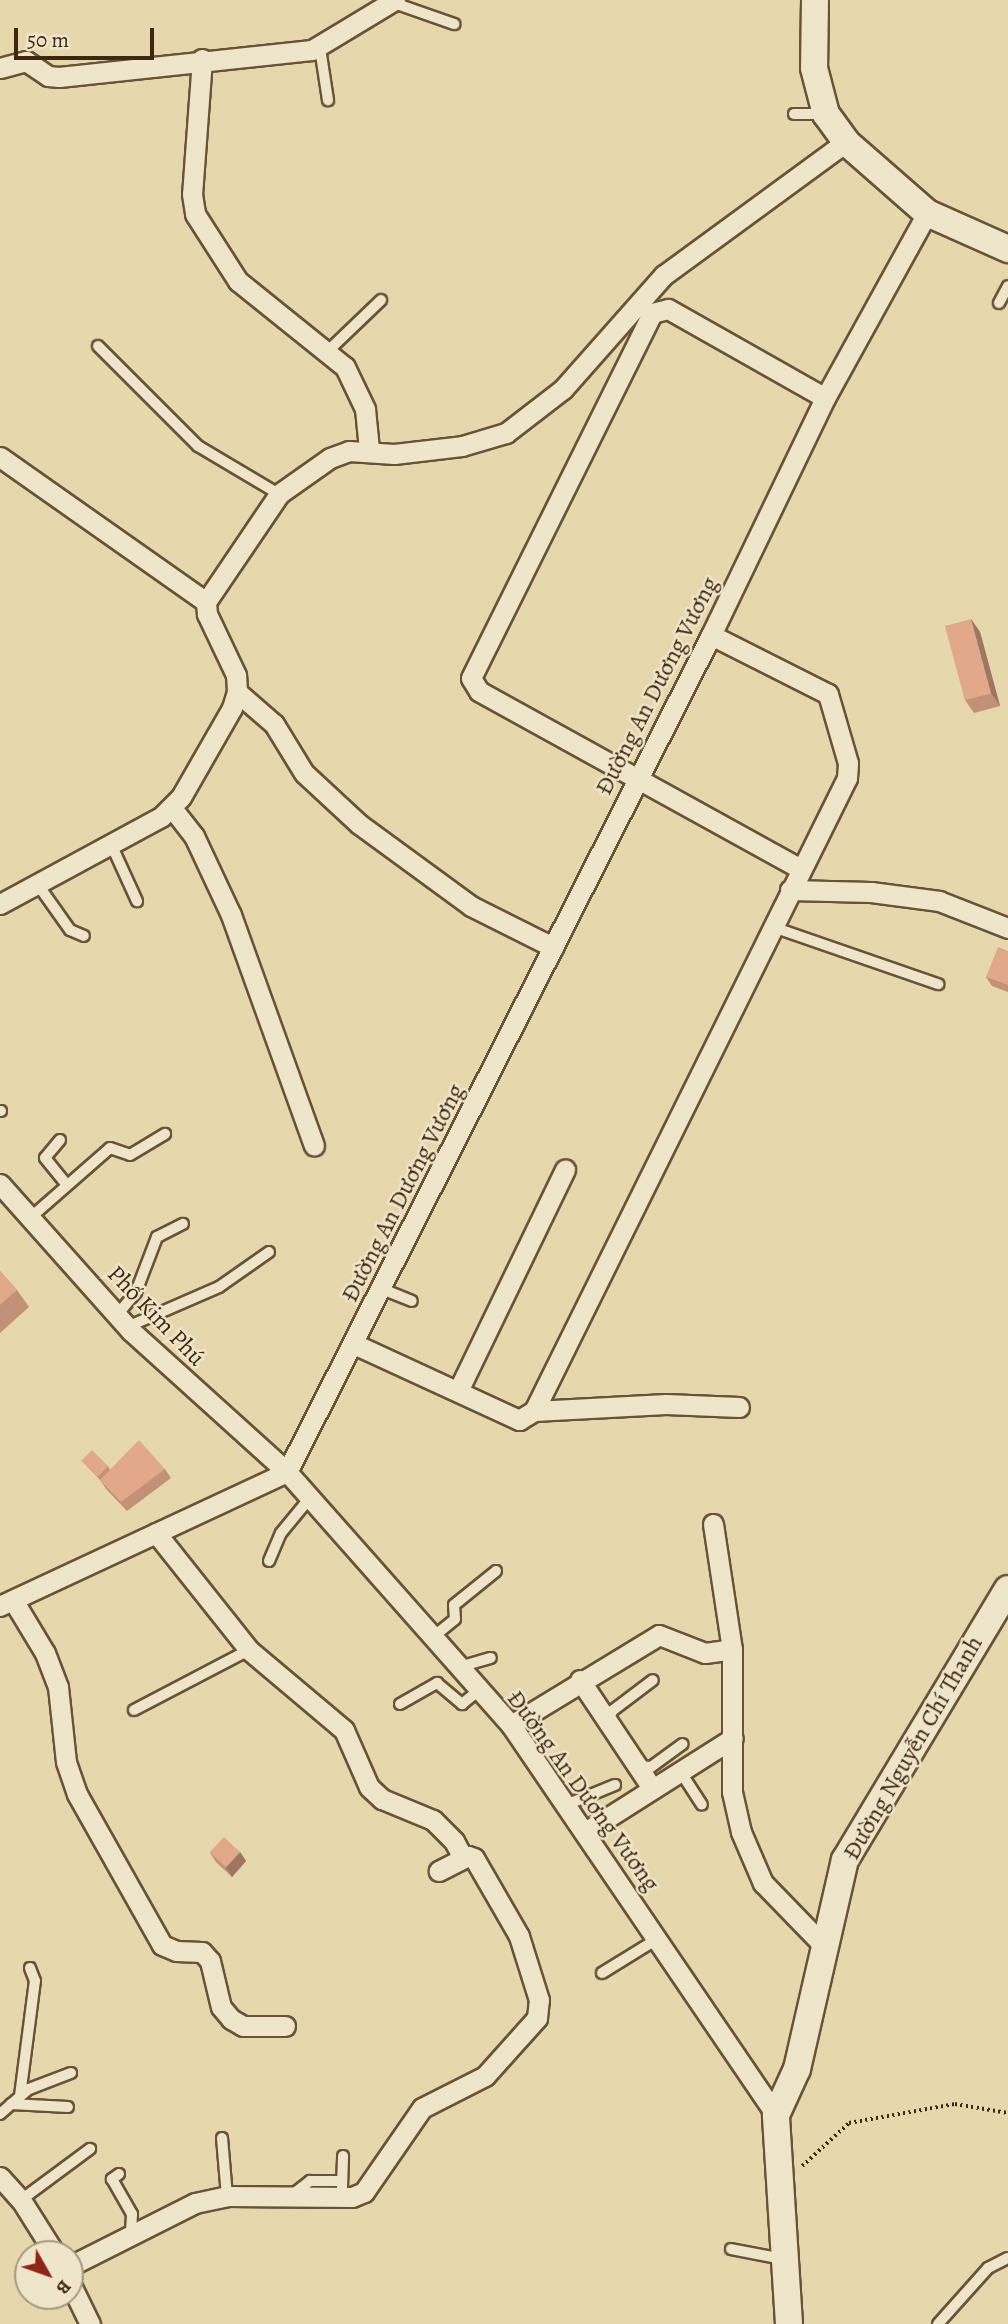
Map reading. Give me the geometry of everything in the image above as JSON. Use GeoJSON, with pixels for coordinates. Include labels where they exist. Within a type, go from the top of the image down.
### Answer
{"type":"FeatureCollection","features":[{"type":"Feature","properties":{"kind":"street"},"geometry":{"type":"LineString","coordinates":[[815,0],[814,68],[826,114],[846,142],[927,213],[1008,249]]}},
{"type":"Feature","properties":{"kind":"street"},"geometry":{"type":"LineString","coordinates":[[0,68],[26,61],[48,76],[59,77],[320,48],[394,1]]}},
{"type":"Feature","properties":{"kind":"street"},"geometry":{"type":"LineString","coordinates":[[202,59],[192,194],[195,214],[238,281],[345,367],[358,387],[369,449]]}},
{"type":"Feature","properties":{"kind":"street"},"geometry":{"type":"LineString","coordinates":[[206,602],[279,494],[330,458],[369,449],[394,454],[462,446],[506,433],[563,389],[664,275],[846,142]]}},
{"type":"Feature","properties":{"kind":"street","name":"Đường An Dương Vương"},"geometry":{"type":"LineString","coordinates":[[776,2115],[511,1725],[287,1472],[711,635],[825,398],[927,213]]}},
{"type":"Feature","properties":{"kind":"street"},"geometry":{"type":"LineString","coordinates":[[801,869],[635,781],[475,688],[473,672],[652,313],[668,309],[825,398]]}},
{"type":"Feature","properties":{"kind":"street"},"geometry":{"type":"LineString","coordinates":[[0,457],[206,602],[236,675],[237,692],[232,708],[172,808],[0,903]]}},
{"type":"Feature","properties":{"kind":"street"},"geometry":{"type":"LineString","coordinates":[[534,1411],[847,778],[848,763],[833,702],[821,687],[711,635]]}},
{"type":"Feature","properties":{"kind":"street"},"geometry":{"type":"LineString","coordinates":[[237,692],[274,724],[304,773],[359,824],[471,906],[553,947]]}},
{"type":"Feature","properties":{"kind":"street"},"geometry":{"type":"LineString","coordinates":[[172,808],[194,836],[231,915],[314,1146]]}},
{"type":"Feature","properties":{"kind":"street"},"geometry":{"type":"LineString","coordinates":[[790,890],[871,892],[939,901],[1008,928]]}},
{"type":"Feature","properties":{"kind":"street"},"geometry":{"type":"LineString","coordinates":[[458,1391],[565,1170]]}},
{"type":"Feature","properties":{"kind":"street","name":"Phố Kim Phú"},"geometry":{"type":"LineString","coordinates":[[0,1184],[122,1321],[287,1472]]}},
{"type":"Feature","properties":{"kind":"street"},"geometry":{"type":"LineString","coordinates":[[354,1344],[519,1420],[534,1411],[666,1404],[739,1407]]}},
{"type":"Feature","properties":{"kind":"street"},"geometry":{"type":"LineString","coordinates":[[285,2026],[243,2026],[231,2019],[221,2007],[210,1961],[202,1952],[176,1951],[162,1945],[77,1794],[66,1762],[58,1687],[45,1653],[7,1603],[287,1472]]}},
{"type":"Feature","properties":{"kind":"street"},"geometry":{"type":"LineString","coordinates":[[713,1524],[732,1649],[732,1792],[741,1832],[763,1884],[825,1947]]}},
{"type":"Feature","properties":{"kind":"street"},"geometry":{"type":"LineString","coordinates":[[156,1533],[250,1650],[344,1730],[369,1787],[382,1799],[433,1820],[454,1840],[463,1858]]}},
{"type":"Feature","properties":{"kind":"street","name":"Đường Nguyễn Chí Thanh"},"geometry":{"type":"LineString","coordinates":[[789,2324],[776,2115],[797,2069],[845,1860],[1008,1589]]}},
{"type":"Feature","properties":{"kind":"street"},"geometry":{"type":"LineString","coordinates":[[511,1725],[580,1680],[659,1635],[705,1653],[732,1649]]}},
{"type":"Feature","properties":{"kind":"street"},"geometry":{"type":"LineString","coordinates":[[580,1680],[652,1788]]}},
{"type":"Feature","properties":{"kind":"street"},"geometry":{"type":"LineString","coordinates":[[584,1832],[733,1738]]}},
{"type":"Feature","properties":{"kind":"street"},"geometry":{"type":"LineString","coordinates":[[84,2259],[195,2203],[227,2196],[291,2197],[342,2189],[365,2192],[383,2172],[411,2119],[438,2097],[485,2076],[537,2018],[540,2000],[519,1936],[474,1858],[463,1858],[439,1871]]}},
{"type":"Feature","properties":{"kind":"street"},"geometry":{"type":"LineString","coordinates":[[0,2176],[22,2200],[46,2240]]}},
{"type":"Feature","properties":{"kind":"lane"},"geometry":{"type":"LineString","coordinates":[[394,1],[454,24]]}},
{"type":"Feature","properties":{"kind":"lane"},"geometry":{"type":"LineString","coordinates":[[320,48],[328,100]]}},
{"type":"Feature","properties":{"kind":"lane"},"geometry":{"type":"LineString","coordinates":[[794,114],[826,114]]}},
{"type":"Feature","properties":{"kind":"lane"},"geometry":{"type":"LineString","coordinates":[[999,303],[1008,286]]}},
{"type":"Feature","properties":{"kind":"lane"},"geometry":{"type":"LineString","coordinates":[[327,352],[381,300]]}},
{"type":"Feature","properties":{"kind":"lane"},"geometry":{"type":"LineString","coordinates":[[98,346],[198,446],[279,494]]}},
{"type":"Feature","properties":{"kind":"lane"},"geometry":{"type":"LineString","coordinates":[[111,843],[136,901]]}},
{"type":"Feature","properties":{"kind":"lane"},"geometry":{"type":"LineString","coordinates":[[36,882],[69,930],[84,936]]}},
{"type":"Feature","properties":{"kind":"lane"},"geometry":{"type":"LineString","coordinates":[[772,926],[938,984]]}},
{"type":"Feature","properties":{"kind":"lane"},"geometry":{"type":"LineString","coordinates":[[30,1218],[110,1148],[130,1155],[165,1134]]}},
{"type":"Feature","properties":{"kind":"lane"},"geometry":{"type":"LineString","coordinates":[[60,1140],[45,1158],[67,1185]]}},
{"type":"Feature","properties":{"kind":"lane"},"geometry":{"type":"LineString","coordinates":[[122,1321],[157,1237],[183,1224]]}},
{"type":"Feature","properties":{"kind":"lane"},"geometry":{"type":"LineString","coordinates":[[122,1321],[219,1287],[269,1252]]}},
{"type":"Feature","properties":{"kind":"lane"},"geometry":{"type":"LineString","coordinates":[[382,1289],[412,1301]]}},
{"type":"Feature","properties":{"kind":"lane"},"geometry":{"type":"LineString","coordinates":[[269,1561],[281,1533],[309,1499]]}},
{"type":"Feature","properties":{"kind":"lane"},"geometry":{"type":"LineString","coordinates":[[433,1637],[455,1619],[454,1605],[496,1571]]}},
{"type":"Feature","properties":{"kind":"lane"},"geometry":{"type":"LineString","coordinates":[[134,1710],[250,1650]]}},
{"type":"Feature","properties":{"kind":"lane"},"geometry":{"type":"LineString","coordinates":[[459,1667],[491,1658]]}},
{"type":"Feature","properties":{"kind":"lane"},"geometry":{"type":"LineString","coordinates":[[608,1722],[612,1710],[653,1680]]}},
{"type":"Feature","properties":{"kind":"lane"},"geometry":{"type":"LineString","coordinates":[[400,1704],[437,1683],[462,1704],[480,1690]]}},
{"type":"Feature","properties":{"kind":"lane"},"geometry":{"type":"LineString","coordinates":[[637,1766],[651,1767],[683,1744]]}},
{"type":"Feature","properties":{"kind":"lane"},"geometry":{"type":"LineString","coordinates":[[680,1771],[702,1805]]}},
{"type":"Feature","properties":{"kind":"lane"},"geometry":{"type":"LineString","coordinates":[[566,1805],[615,1785]]}},
{"type":"Feature","properties":{"kind":"lane"},"geometry":{"type":"LineString","coordinates":[[602,1973],[657,1938]]}},
{"type":"Feature","properties":{"kind":"lane"},"geometry":{"type":"LineString","coordinates":[[20,2096],[35,1981],[30,1968]]}},
{"type":"Feature","properties":{"kind":"lane"},"geometry":{"type":"LineString","coordinates":[[0,2114],[20,2096],[71,2073]]}},
{"type":"Feature","properties":{"kind":"lane"},"geometry":{"type":"LineString","coordinates":[[11,2104],[68,2107]]}},
{"type":"Feature","properties":{"kind":"lane"},"geometry":{"type":"LineString","coordinates":[[222,2138],[227,2196]]}},
{"type":"Feature","properties":{"kind":"lane"},"geometry":{"type":"LineString","coordinates":[[22,2200],[90,2149]]}},
{"type":"Feature","properties":{"kind":"lane"},"geometry":{"type":"LineString","coordinates":[[342,2189],[343,2156]]}},
{"type":"Feature","properties":{"kind":"lane"},"geometry":{"type":"LineString","coordinates":[[119,2174],[112,2179],[132,2214],[131,2236]]}},
{"type":"Feature","properties":{"kind":"lane"},"geometry":{"type":"LineString","coordinates":[[732,2249],[785,2259]]}},
{"type":"Feature","properties":{"kind":"lane"},"geometry":{"type":"LineString","coordinates":[[938,2324],[988,2268],[1008,2258]]}},
{"type":"Feature","properties":{"kind":"path"},"geometry":{"type":"LineString","coordinates":[[781,2186],[849,2123],[955,2104],[1008,2113]]}},
{"type":"Feature","properties":{"kind":"building"},"geometry":{"type":"Polygon","coordinates":[[[971,619],[991,693],[965,700],[945,626],[971,619]]]}},
{"type":"Feature","properties":{"kind":"building"},"geometry":{"type":"Polygon","coordinates":[[[998,947],[1008,951],[1008,985],[986,977],[998,947]]]}},
{"type":"Feature","properties":{"kind":"building"},"geometry":{"type":"Polygon","coordinates":[[[0,1271],[17,1290],[0,1305],[0,1271]]]}},
{"type":"Feature","properties":{"kind":"building"},"geometry":{"type":"Polygon","coordinates":[[[139,1440],[165,1469],[121,1502],[100,1480],[139,1440]]]}},
{"type":"Feature","properties":{"kind":"building"},"geometry":{"type":"Polygon","coordinates":[[[92,1450],[108,1466],[98,1477],[81,1461],[92,1450]]]}},
{"type":"Feature","properties":{"kind":"building"},"geometry":{"type":"Polygon","coordinates":[[[224,1837],[240,1852],[226,1867],[210,1852],[224,1837]]]}}]}
